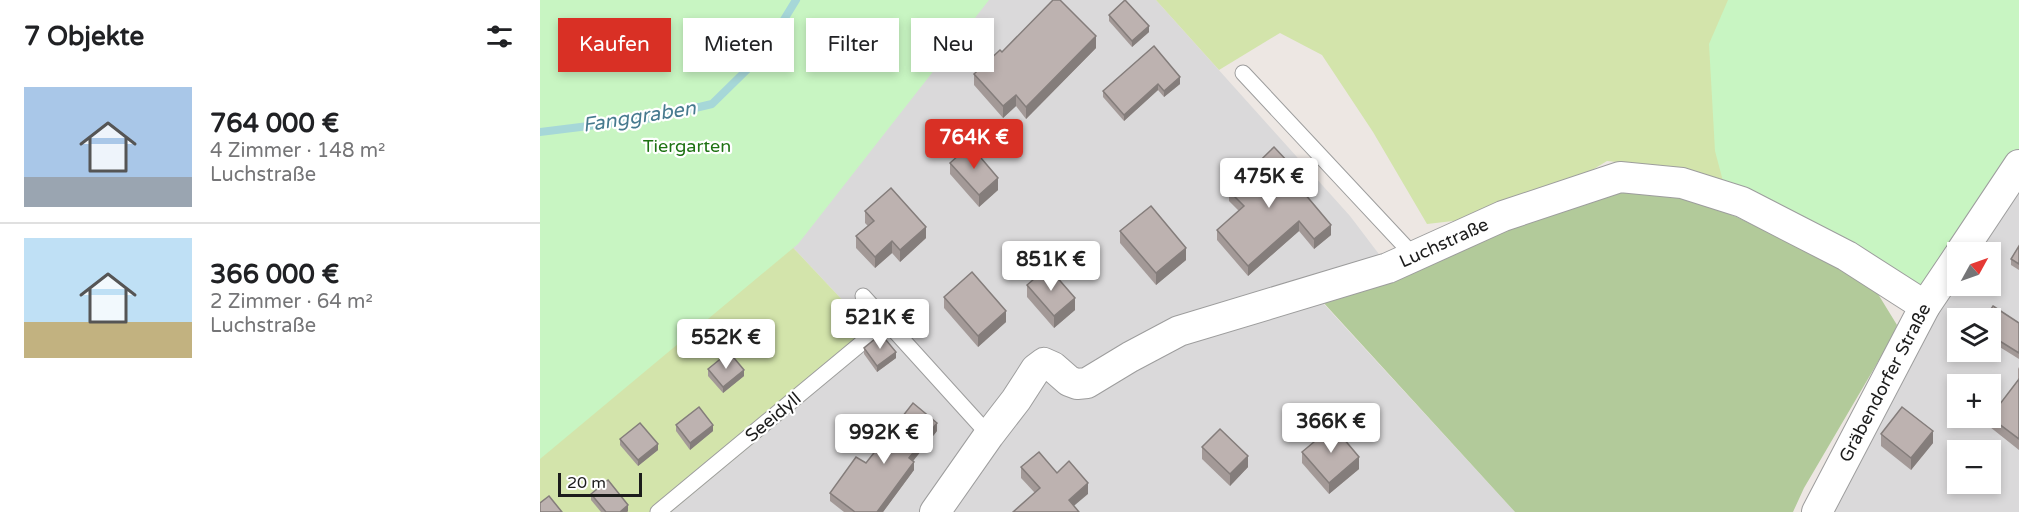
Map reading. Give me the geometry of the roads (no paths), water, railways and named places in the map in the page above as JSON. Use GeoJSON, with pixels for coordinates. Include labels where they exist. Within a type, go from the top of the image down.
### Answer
{"type":"FeatureCollection","features":[{"type":"Feature","properties":{"kind":"street"},"geometry":{"type":"LineString","coordinates":[[1968,242],[2019,165]]}},
{"type":"Feature","properties":{"kind":"street","name":"Luchstraße"},"geometry":{"type":"LineString","coordinates":[[935,512],[1036,369],[1044,363],[1053,367],[1069,381],[1077,384],[1087,382],[1179,331],[1388,268],[1503,216],[1620,177],[1682,183],[1743,202],[1847,256],[1925,306]]}},
{"type":"Feature","properties":{"kind":"street","name":"Gräbendorfer Straße"},"geometry":{"type":"LineString","coordinates":[[1816,512],[1925,306],[1947,273]]}},
{"type":"Feature","properties":{"kind":"lane"},"geometry":{"type":"LineString","coordinates":[[1243,73],[1414,256]]}},
{"type":"Feature","properties":{"kind":"lane"},"geometry":{"type":"LineString","coordinates":[[862,296],[989,435]]}},
{"type":"Feature","properties":{"kind":"lane","name":"Seeidyll"},"geometry":{"type":"LineString","coordinates":[[658,512],[887,322]]}},
{"type":"Feature","properties":{"kind":"waterway","name":"Fanggraben"},"geometry":{"type":"LineString","coordinates":[[540,132],[653,118],[712,104],[763,54],[796,0]]}},
{"type":"Feature","properties":{"kind":"park label","name":"Tiergarten"},"geometry":{"type":"Point","coordinates":[687,146]}}]}
